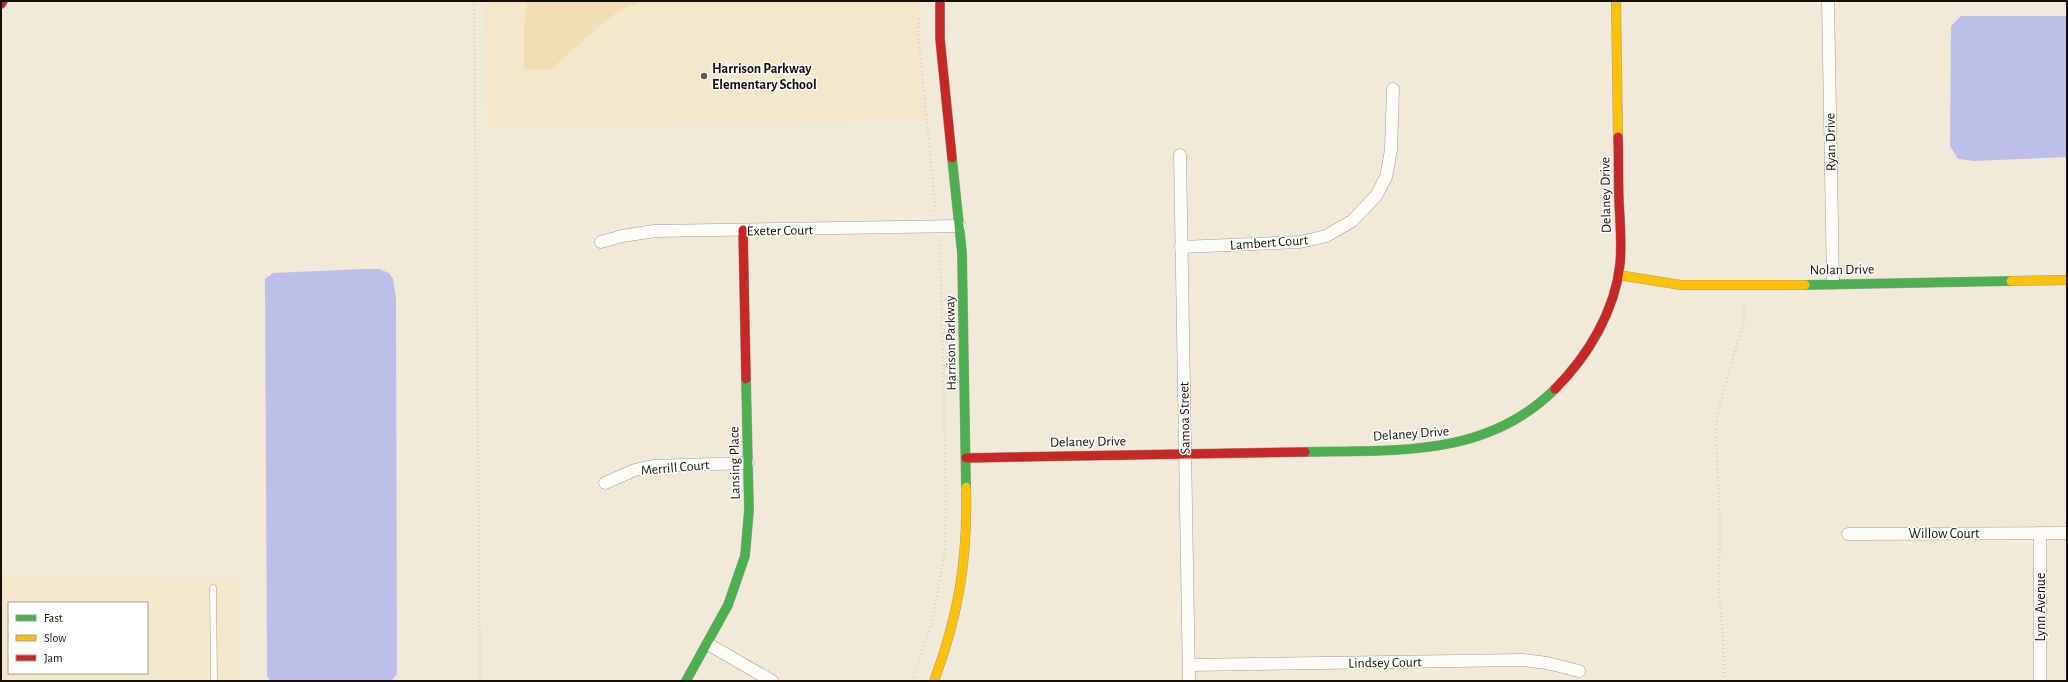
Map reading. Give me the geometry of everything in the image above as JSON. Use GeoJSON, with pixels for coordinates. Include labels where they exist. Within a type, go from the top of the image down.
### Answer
{"type":"FeatureCollection","features":[{"type":"Feature","properties":{"kind":"street","name":"Harrison Parkway"},"geometry":{"type":"LineString","coordinates":[[934,681],[954,626],[964,574],[967,539],[963,277],[960,226],[940,39],[940,1]]}},
{"type":"Feature","properties":{"kind":"street","name":"Delaney Drive"},"geometry":{"type":"LineString","coordinates":[[966,458],[1416,450],[1453,445],[1491,433],[1528,413],[1553,392],[1569,375],[1596,337],[1602,326],[1618,275],[1620,235],[1616,1]]}},
{"type":"Feature","properties":{"kind":"street","name":"Ryan Drive"},"geometry":{"type":"LineString","coordinates":[[1828,1],[1833,283]]}},
{"type":"Feature","properties":{"kind":"street","name":"Lambert Court"},"geometry":{"type":"LineString","coordinates":[[1181,246],[1300,242],[1326,236],[1352,221],[1376,196],[1386,177],[1391,150],[1393,89]]}},
{"type":"Feature","properties":{"kind":"street","name":"Samoa Street"},"geometry":{"type":"LineString","coordinates":[[1180,155],[1189,681]]}},
{"type":"Feature","properties":{"kind":"street","name":"Exeter Court"},"geometry":{"type":"LineString","coordinates":[[601,242],[640,232],[960,226]]}},
{"type":"Feature","properties":{"kind":"street","name":"Lansing Place"},"geometry":{"type":"LineString","coordinates":[[686,681],[729,604],[745,557],[748,510],[748,464],[743,230]]}},
{"type":"Feature","properties":{"kind":"street","name":"Nolan Drive"},"geometry":{"type":"LineString","coordinates":[[1618,275],[1681,285],[1744,286],[1833,283],[2067,280]]}},
{"type":"Feature","properties":{"kind":"street","name":"Merrill Court"},"geometry":{"type":"LineString","coordinates":[[605,483],[635,470],[653,466],[748,464]]}},
{"type":"Feature","properties":{"kind":"street","name":"Lynn Avenue"},"geometry":{"type":"LineString","coordinates":[[2040,533],[2040,681]]}},
{"type":"Feature","properties":{"kind":"street","name":"Willow Court"},"geometry":{"type":"LineString","coordinates":[[1848,534],[2067,533]]}},
{"type":"Feature","properties":{"kind":"street"},"geometry":{"type":"LineString","coordinates":[[708,644],[772,681]]}},
{"type":"Feature","properties":{"kind":"street","name":"Lindsey Court"},"geometry":{"type":"LineString","coordinates":[[1189,665],[1523,660],[1547,663],[1579,671]]}},
{"type":"Feature","properties":{"kind":"lane"},"geometry":{"type":"LineString","coordinates":[[213,588],[214,681]]}},
{"type":"Feature","properties":{"kind":"path"},"geometry":{"type":"LineString","coordinates":[[474,1],[480,681]]}},
{"type":"Feature","properties":{"kind":"path"},"geometry":{"type":"LineString","coordinates":[[912,681],[932,622],[945,550],[942,251],[938,227],[932,211],[935,204],[918,30],[920,15]]}},
{"type":"Feature","properties":{"kind":"path"},"geometry":{"type":"LineString","coordinates":[[1724,681],[1723,634],[1719,592],[1720,519],[1716,434],[1717,414],[1744,321],[1744,286]]}},
{"type":"Feature","properties":{"kind":"shaded area","name":"Harrison Parkway Elementary School"},"geometry":{"type":"Polygon","coordinates":[[[485,1],[920,1],[918,30],[927,121],[486,128],[485,1]]]}},
{"type":"Feature","properties":{"kind":"shaded area"},"geometry":{"type":"Polygon","coordinates":[[[528,1],[644,1],[621,10],[606,20],[550,70],[524,70],[524,23],[528,1]]]}},
{"type":"Feature","properties":{"kind":"shaded area"},"geometry":{"type":"Polygon","coordinates":[[[1,575],[238,581],[242,681],[1,681],[1,575]]]}},
{"type":"Feature","properties":{"kind":"water"},"geometry":{"type":"Polygon","coordinates":[[[1961,16],[2067,16],[2067,157],[1974,161],[1958,159],[1950,146],[1951,26],[1961,16]]]}},
{"type":"Feature","properties":{"kind":"water"},"geometry":{"type":"Polygon","coordinates":[[[379,269],[389,273],[393,279],[396,298],[397,674],[391,681],[271,681],[267,676],[265,279],[273,273],[379,269]]]}},
{"type":"Feature","properties":{"kind":"traffic: fast"},"geometry":{"type":"LineString","coordinates":[[952,158],[962,253],[966,487]]}},
{"type":"Feature","properties":{"kind":"traffic: fast"},"geometry":{"type":"LineString","coordinates":[[1805,285],[2011,281]]}},
{"type":"Feature","properties":{"kind":"traffic: fast"},"geometry":{"type":"LineString","coordinates":[[686,681],[728,605],[745,556],[749,510],[746,379]]}},
{"type":"Feature","properties":{"kind":"traffic: fast"},"geometry":{"type":"LineString","coordinates":[[1305,452],[1405,449],[1438,446],[1469,439],[1499,428],[1528,411],[1555,389]]}},
{"type":"Feature","properties":{"kind":"traffic: slow"},"geometry":{"type":"LineString","coordinates":[[1616,1],[1618,137]]}},
{"type":"Feature","properties":{"kind":"traffic: slow"},"geometry":{"type":"LineString","coordinates":[[1618,275],[1681,285],[1805,285]]}},
{"type":"Feature","properties":{"kind":"traffic: slow"},"geometry":{"type":"LineString","coordinates":[[2011,281],[2067,280]]}},
{"type":"Feature","properties":{"kind":"traffic: slow"},"geometry":{"type":"LineString","coordinates":[[934,681],[950,633],[960,586],[965,538],[966,487]]}},
{"type":"Feature","properties":{"kind":"traffic: jam"},"geometry":{"type":"LineString","coordinates":[[940,1],[940,39],[952,158]]}},
{"type":"Feature","properties":{"kind":"traffic: jam"},"geometry":{"type":"LineString","coordinates":[[1555,389],[1578,362],[1598,332],[1606,316],[1617,282],[1621,248],[1618,137]]}},
{"type":"Feature","properties":{"kind":"traffic: jam"},"geometry":{"type":"LineString","coordinates":[[743,230],[746,379]]}},
{"type":"Feature","properties":{"kind":"traffic: jam"},"geometry":{"type":"LineString","coordinates":[[966,458],[1305,452]]}},
{"type":"Feature","properties":{"kind":"place","name":"Harrison Parkway Elementary School"},"geometry":{"type":"Point","coordinates":[704,76]}}]}
